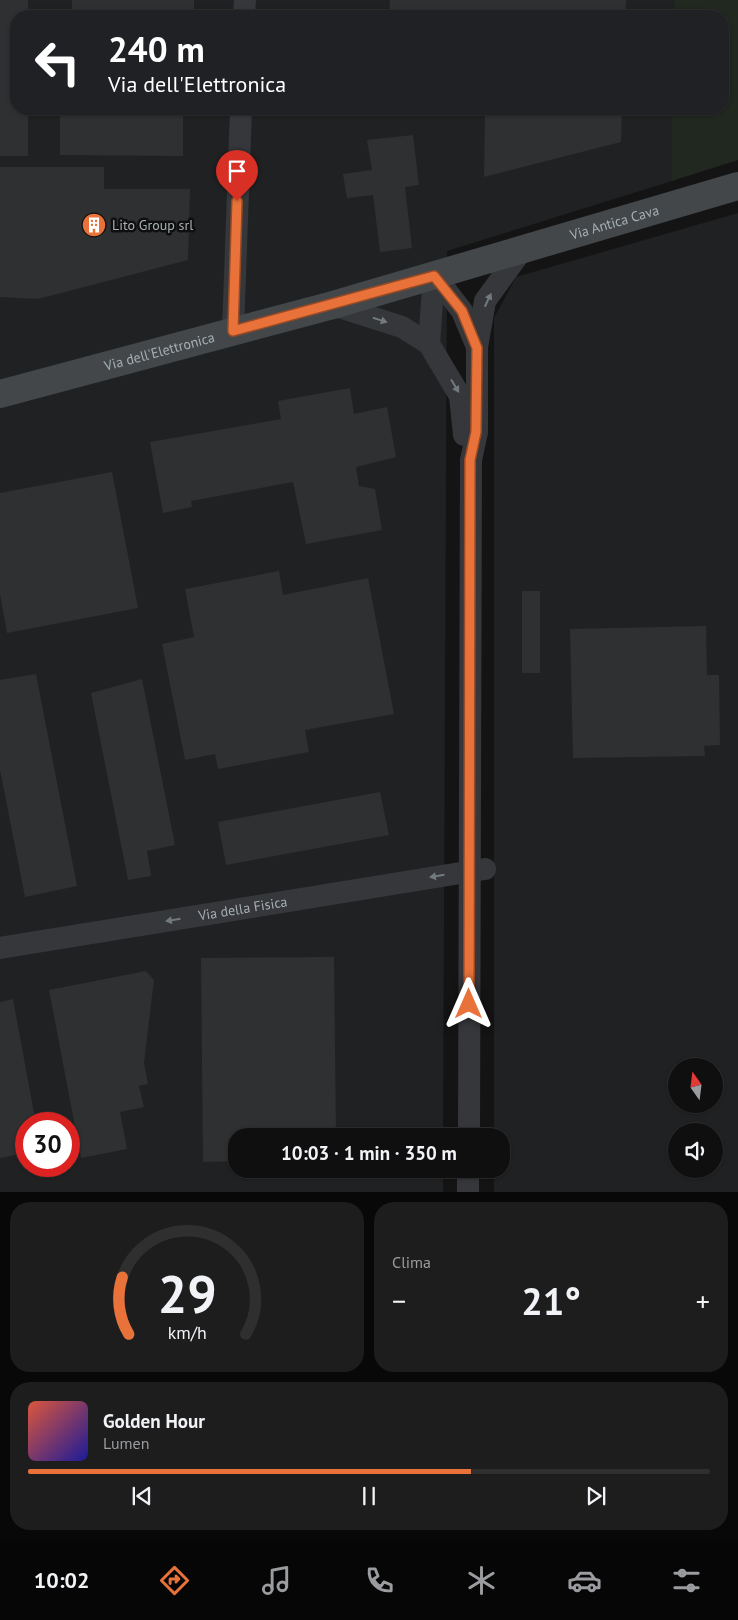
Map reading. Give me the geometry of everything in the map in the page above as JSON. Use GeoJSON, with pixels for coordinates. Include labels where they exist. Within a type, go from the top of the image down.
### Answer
{"type":"FeatureCollection","features":[{"type":"Feature","properties":{"kind":"street"},"geometry":{"type":"LineString","coordinates":[[233,331],[241,115]]}},
{"type":"Feature","properties":{"kind":"street","name":"Via Antica Cava"},"geometry":{"type":"LineString","coordinates":[[491,258],[738,186]]}},
{"type":"Feature","properties":{"kind":"street"},"geometry":{"type":"LineString","coordinates":[[468,1128],[477,870],[470,460],[476,432],[477,348],[485,301],[522,250]]}},
{"type":"Feature","properties":{"kind":"street","name":"Via dell'Elettronica"},"geometry":{"type":"LineString","coordinates":[[0,394],[333,305],[491,258]]}},
{"type":"Feature","properties":{"kind":"street"},"geometry":{"type":"LineString","coordinates":[[434,276],[462,311],[477,348]]}},
{"type":"Feature","properties":{"kind":"street"},"geometry":{"type":"LineString","coordinates":[[430,344],[434,276]]}},
{"type":"Feature","properties":{"kind":"street"},"geometry":{"type":"LineString","coordinates":[[333,305],[402,327],[430,344],[460,396],[463,433],[470,460]]}},
{"type":"Feature","properties":{"kind":"street","name":"Via della Fisica"},"geometry":{"type":"LineString","coordinates":[[0,948],[477,870]]}},
{"type":"Feature","properties":{"kind":"street"},"geometry":{"type":"LineString","coordinates":[[468,1178],[468,1192]]}},
{"type":"Feature","properties":{"kind":"shaded area"},"geometry":{"type":"Polygon","coordinates":[[[0,0],[674,0],[673,10],[10,10],[10,115],[672,115],[672,181],[447,251],[443,1128],[228,1128],[228,1178],[443,1178],[443,1192],[0,1192],[0,0]]]}},
{"type":"Feature","properties":{"kind":"shaded area"},"geometry":{"type":"Polygon","coordinates":[[[674,0],[738,0],[738,160],[672,181],[672,115],[729,115],[729,10],[673,10],[674,0]]]}},
{"type":"Feature","properties":{"kind":"shaded area"},"geometry":{"type":"Polygon","coordinates":[[[738,213],[738,1192],[494,1192],[494,1178],[510,1178],[510,1128],[494,1128],[494,318],[516,277],[738,213]]]}},
{"type":"Feature","properties":{"kind":"building"},"geometry":{"type":"Polygon","coordinates":[[[0,0],[28,0],[28,10],[10,10],[10,115],[28,115],[28,156],[0,156],[0,0]]]}},
{"type":"Feature","properties":{"kind":"building"},"geometry":{"type":"Polygon","coordinates":[[[72,0],[194,0],[194,10],[72,10],[72,0]]]}},
{"type":"Feature","properties":{"kind":"building"},"geometry":{"type":"Polygon","coordinates":[[[390,0],[626,0],[625,10],[389,10],[390,0]]]}},
{"type":"Feature","properties":{"kind":"building"},"geometry":{"type":"Polygon","coordinates":[[[60,115],[183,115],[183,156],[60,155],[60,115]]]}},
{"type":"Feature","properties":{"kind":"building"},"geometry":{"type":"Polygon","coordinates":[[[485,115],[622,115],[621,142],[484,177],[485,115]]]}},
{"type":"Feature","properties":{"kind":"building"},"geometry":{"type":"Polygon","coordinates":[[[413,135],[419,185],[405,187],[412,248],[380,252],[373,195],[347,198],[343,174],[372,170],[367,140],[413,135]]]}},
{"type":"Feature","properties":{"kind":"building","name":"Lito Group srl"},"geometry":{"type":"Polygon","coordinates":[[[0,167],[104,167],[104,189],[190,189],[188,260],[38,299],[0,297],[0,167]]]}},
{"type":"Feature","properties":{"kind":"building"},"geometry":{"type":"Polygon","coordinates":[[[350,388],[354,414],[387,407],[396,457],[356,467],[359,486],[375,489],[382,530],[306,544],[293,482],[191,501],[192,507],[163,513],[150,442],[281,419],[278,401],[350,388]]]}},
{"type":"Feature","properties":{"kind":"building"},"geometry":{"type":"Polygon","coordinates":[[[112,472],[138,608],[7,633],[0,594],[0,493],[112,472]]]}},
{"type":"Feature","properties":{"kind":"building"},"geometry":{"type":"Polygon","coordinates":[[[279,571],[283,595],[368,578],[394,714],[305,730],[309,752],[218,769],[215,754],[185,760],[162,644],[194,637],[185,589],[279,571]]]}},
{"type":"Feature","properties":{"kind":"building"},"geometry":{"type":"Polygon","coordinates":[[[522,591],[540,591],[540,673],[522,673],[522,591]]]}},
{"type":"Feature","properties":{"kind":"building"},"geometry":{"type":"Polygon","coordinates":[[[706,626],[707,675],[719,675],[720,745],[704,746],[705,756],[573,758],[570,629],[706,626]]]}},
{"type":"Feature","properties":{"kind":"building"},"geometry":{"type":"Polygon","coordinates":[[[36,674],[77,886],[25,897],[0,770],[0,680],[36,674]]]}},
{"type":"Feature","properties":{"kind":"building"},"geometry":{"type":"Polygon","coordinates":[[[142,679],[175,845],[147,851],[151,876],[128,880],[91,693],[142,679]]]}},
{"type":"Feature","properties":{"kind":"building"},"geometry":{"type":"Polygon","coordinates":[[[380,792],[389,835],[226,865],[218,822],[380,792]]]}},
{"type":"Feature","properties":{"kind":"building"},"geometry":{"type":"Polygon","coordinates":[[[334,957],[336,1128],[228,1128],[228,1161],[203,1162],[201,958],[334,957]]]}},
{"type":"Feature","properties":{"kind":"building"},"geometry":{"type":"Polygon","coordinates":[[[146,971],[154,980],[144,1063],[148,1084],[139,1086],[144,1107],[120,1112],[127,1149],[81,1158],[80,1112],[72,1112],[49,990],[146,971]]]}},
{"type":"Feature","properties":{"kind":"building"},"geometry":{"type":"Polygon","coordinates":[[[13,999],[34,1112],[15,1112],[15,1155],[0,1158],[0,1002],[13,999]]]}},
{"type":"Feature","properties":{"kind":"place","name":"Lito Group srl"},"geometry":{"type":"Point","coordinates":[94,225]}},
{"type":"Feature","properties":{"kind":"route"},"geometry":{"type":"LineString","coordinates":[[237,201],[233,331],[434,276],[462,311],[477,348],[476,432],[470,460],[469,1004]]}}]}
